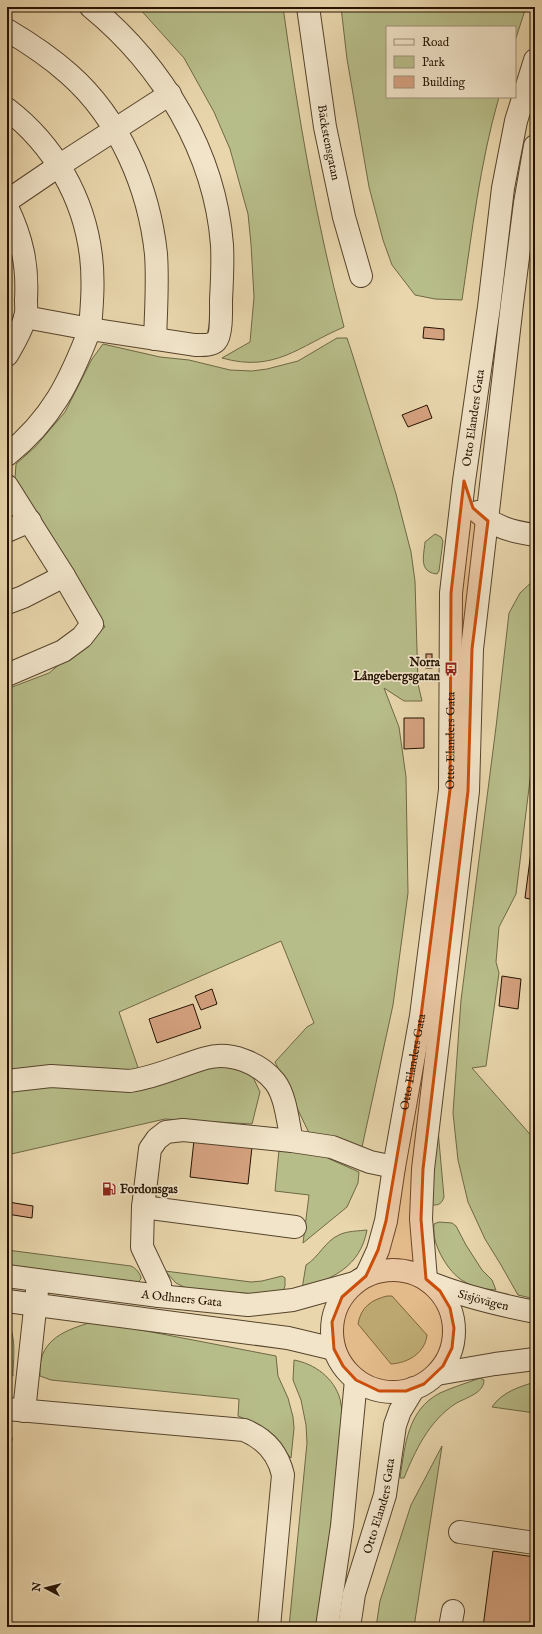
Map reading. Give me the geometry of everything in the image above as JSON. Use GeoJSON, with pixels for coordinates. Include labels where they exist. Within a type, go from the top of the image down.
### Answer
{"type":"FeatureCollection","features":[{"type":"Feature","properties":{"kind":"street"},"geometry":{"type":"LineString","coordinates":[[26,317],[90,329],[195,345],[209,344],[216,341],[219,335],[221,318],[222,245],[211,187],[202,158],[187,123],[170,94],[132,46],[111,23],[91,7]]}},
{"type":"Feature","properties":{"kind":"street","name":"Bäckstensgatan"},"geometry":{"type":"LineString","coordinates":[[308,7],[325,127],[344,217],[361,276]]}},
{"type":"Feature","properties":{"kind":"street"},"geometry":{"type":"LineString","coordinates":[[7,30],[49,57],[70,75],[95,102],[114,129],[141,183],[148,208],[156,255],[154,339]]}},
{"type":"Feature","properties":{"kind":"street","name":"Otto Elanders Gata"},"geometry":{"type":"LineString","coordinates":[[360,1279],[380,1271],[397,1269],[407,1271],[430,1282],[440,1291],[450,1308],[454,1328],[452,1348],[437,1374],[424,1384],[397,1392],[379,1391],[356,1380],[342,1366],[334,1349],[331,1331],[334,1313],[342,1296],[360,1279],[378,1250],[386,1222],[394,1167],[421,1016],[450,790],[451,593],[464,481],[489,307],[503,188],[516,121],[535,60]]}},
{"type":"Feature","properties":{"kind":"street"},"geometry":{"type":"LineString","coordinates":[[7,201],[114,129],[170,94]]}},
{"type":"Feature","properties":{"kind":"street"},"geometry":{"type":"LineString","coordinates":[[7,109],[33,132],[60,165],[77,200],[88,238],[92,275],[90,329],[68,383],[39,426],[25,441],[7,455]]}},
{"type":"Feature","properties":{"kind":"street","name":"Otto Elanders Gata"},"geometry":{"type":"LineString","coordinates":[[430,1282],[421,1219],[422,1169],[468,791],[472,648],[488,521],[512,304],[525,203],[535,146]]}},
{"type":"Feature","properties":{"kind":"street"},"geometry":{"type":"LineString","coordinates":[[7,207],[15,223],[25,256],[27,286],[26,317],[20,332],[7,355]]}},
{"type":"Feature","properties":{"kind":"street"},"geometry":{"type":"LineString","coordinates":[[464,481],[473,508],[488,521],[509,530],[535,535]]}},
{"type":"Feature","properties":{"kind":"street"},"geometry":{"type":"LineString","coordinates":[[7,486],[30,520],[92,624],[82,637],[63,651],[7,675]]}},
{"type":"Feature","properties":{"kind":"street"},"geometry":{"type":"LineString","coordinates":[[7,531],[30,520]]}},
{"type":"Feature","properties":{"kind":"street"},"geometry":{"type":"LineString","coordinates":[[7,603],[23,597],[64,576]]}},
{"type":"Feature","properties":{"kind":"street"},"geometry":{"type":"LineString","coordinates":[[7,1081],[51,1076],[130,1081],[142,1079],[208,1058],[227,1056],[243,1060],[258,1068],[275,1083],[283,1100],[292,1141]]}},
{"type":"Feature","properties":{"kind":"street"},"geometry":{"type":"LineString","coordinates":[[159,1296],[160,1285],[142,1247],[143,1207],[150,1149],[157,1139],[166,1132],[183,1130],[292,1141],[332,1147],[370,1162],[394,1167]]}},
{"type":"Feature","properties":{"kind":"street"},"geometry":{"type":"LineString","coordinates":[[143,1207],[295,1227]]}},
{"type":"Feature","properties":{"kind":"street","name":"A Odhners Gata"},"geometry":{"type":"LineString","coordinates":[[7,1276],[159,1296],[248,1305],[293,1300],[360,1279]]}},
{"type":"Feature","properties":{"kind":"street"},"geometry":{"type":"LineString","coordinates":[[38,1281],[15,1410],[244,1430],[263,1440],[279,1461],[283,1475],[269,1627]]}},
{"type":"Feature","properties":{"kind":"street","name":"Sisjövägen"},"geometry":{"type":"LineString","coordinates":[[430,1282],[457,1294],[535,1312]]}},
{"type":"Feature","properties":{"kind":"street","name":"A Odhners Gata"},"geometry":{"type":"LineString","coordinates":[[7,1301],[288,1338],[334,1349]]}},
{"type":"Feature","properties":{"kind":"street"},"geometry":{"type":"LineString","coordinates":[[437,1374],[494,1364],[535,1359]]}},
{"type":"Feature","properties":{"kind":"street"},"geometry":{"type":"LineString","coordinates":[[327,1627],[342,1526],[356,1380]]}},
{"type":"Feature","properties":{"kind":"street","name":"Otto Elanders Gata"},"geometry":{"type":"LineString","coordinates":[[350,1627],[354,1594],[385,1495],[395,1425],[400,1411],[414,1388]]}},
{"type":"Feature","properties":{"kind":"street"},"geometry":{"type":"LineString","coordinates":[[460,1532],[535,1543]]}},
{"type":"Feature","properties":{"kind":"highlighted area"},"geometry":{"type":"Polygon","coordinates":[[[464,481],[473,508],[488,521],[472,649],[468,791],[423,1169],[421,1219],[426,1279],[440,1291],[450,1308],[454,1328],[452,1348],[443,1366],[424,1384],[406,1391],[379,1391],[356,1380],[343,1366],[334,1349],[332,1322],[342,1297],[366,1276],[378,1250],[386,1221],[421,1016],[450,790],[451,593],[464,481]]]}},
{"type":"Feature","properties":{"kind":"green space"},"geometry":{"type":"Polygon","coordinates":[[[138,7],[283,7],[295,88],[316,208],[344,327],[300,349],[272,360],[241,362],[222,358],[250,342],[254,297],[248,214],[230,149],[214,112],[184,58],[138,7]]]}},
{"type":"Feature","properties":{"kind":"green space"},"geometry":{"type":"Polygon","coordinates":[[[341,7],[526,7],[516,38],[516,26],[386,26],[386,98],[499,98],[492,122],[482,172],[462,300],[435,299],[415,295],[392,265],[383,240],[369,187],[347,59],[341,7]]]}},
{"type":"Feature","properties":{"kind":"green space"},"geometry":{"type":"Polygon","coordinates":[[[337,338],[347,338],[396,494],[411,552],[415,581],[418,684],[422,701],[404,701],[384,688],[399,727],[406,777],[408,893],[393,1005],[362,1147],[310,1135],[275,1062],[307,1027],[314,1023],[281,941],[119,1012],[144,1085],[220,1061],[251,1073],[260,1092],[252,1124],[165,1119],[7,1155],[7,689],[49,673],[105,627],[59,548],[15,479],[16,464],[36,446],[65,412],[92,359],[103,344],[160,357],[189,360],[230,370],[252,371],[267,369],[298,361],[337,338]]]}},
{"type":"Feature","properties":{"kind":"green space"},"geometry":{"type":"Polygon","coordinates":[[[435,534],[441,537],[443,541],[439,571],[437,574],[431,573],[427,570],[423,557],[425,542],[435,534]]]}},
{"type":"Feature","properties":{"kind":"green space"},"geometry":{"type":"Polygon","coordinates":[[[535,579],[535,739],[516,894],[499,927],[496,962],[499,973],[486,1066],[472,1068],[535,1140],[535,1299],[518,1295],[485,1239],[468,1202],[458,1160],[453,1113],[461,1000],[509,613],[520,593],[535,579]]]}},
{"type":"Feature","properties":{"kind":"green space"},"geometry":{"type":"Polygon","coordinates":[[[436,1108],[444,1197],[440,1203],[436,1205],[429,1205],[436,1108]]]}},
{"type":"Feature","properties":{"kind":"green space"},"geometry":{"type":"Polygon","coordinates":[[[279,1150],[323,1156],[359,1172],[358,1183],[347,1207],[303,1243],[309,1195],[275,1191],[279,1150]]]}},
{"type":"Feature","properties":{"kind":"green space"},"geometry":{"type":"Polygon","coordinates":[[[439,1222],[452,1223],[456,1226],[482,1270],[492,1280],[496,1290],[470,1285],[452,1272],[442,1257],[435,1241],[434,1224],[439,1222]]]}},
{"type":"Feature","properties":{"kind":"green space"},"geometry":{"type":"Polygon","coordinates":[[[367,1230],[363,1243],[352,1262],[334,1275],[302,1289],[306,1265],[315,1258],[330,1241],[345,1233],[367,1230]]]}},
{"type":"Feature","properties":{"kind":"green space"},"geometry":{"type":"Polygon","coordinates":[[[7,1250],[131,1266],[138,1271],[141,1279],[138,1282],[7,1265],[7,1250]]]}},
{"type":"Feature","properties":{"kind":"green space"},"geometry":{"type":"Polygon","coordinates":[[[165,1271],[251,1282],[282,1276],[285,1278],[285,1286],[283,1292],[265,1295],[186,1288],[176,1283],[165,1271]]]}},
{"type":"Feature","properties":{"kind":"green space"},"geometry":{"type":"Polygon","coordinates":[[[387,1296],[392,1296],[427,1335],[426,1341],[419,1352],[404,1362],[391,1364],[358,1324],[359,1318],[368,1305],[387,1296]]]}},
{"type":"Feature","properties":{"kind":"green space"},"geometry":{"type":"Polygon","coordinates":[[[7,1320],[13,1339],[13,1376],[7,1375],[7,1320]]]}},
{"type":"Feature","properties":{"kind":"green space"},"geometry":{"type":"Polygon","coordinates":[[[89,1323],[115,1325],[276,1356],[278,1376],[288,1398],[293,1417],[294,1428],[291,1458],[267,1432],[257,1424],[238,1416],[239,1399],[51,1380],[40,1376],[40,1364],[47,1346],[61,1334],[89,1323]]]}},
{"type":"Feature","properties":{"kind":"green space"},"geometry":{"type":"Polygon","coordinates":[[[294,1360],[309,1365],[323,1373],[328,1378],[337,1391],[340,1399],[342,1414],[341,1437],[318,1627],[289,1627],[307,1443],[306,1425],[301,1400],[293,1380],[294,1360]]]}},
{"type":"Feature","properties":{"kind":"green space"},"geometry":{"type":"Polygon","coordinates":[[[480,1378],[484,1380],[481,1389],[455,1404],[430,1428],[418,1447],[404,1478],[400,1478],[406,1442],[414,1419],[421,1409],[429,1400],[440,1393],[480,1378]]]}},
{"type":"Feature","properties":{"kind":"green space"},"geometry":{"type":"Polygon","coordinates":[[[535,1382],[535,1413],[492,1407],[501,1397],[506,1394],[517,1388],[535,1382]]]}},
{"type":"Feature","properties":{"kind":"green space"},"geometry":{"type":"Polygon","coordinates":[[[442,1446],[414,1627],[376,1627],[380,1601],[411,1505],[442,1446]]]}},
{"type":"Feature","properties":{"kind":"building"},"geometry":{"type":"Polygon","coordinates":[[[424,327],[444,329],[444,340],[423,338],[424,327]]]}},
{"type":"Feature","properties":{"kind":"building"},"geometry":{"type":"Polygon","coordinates":[[[427,405],[432,418],[408,427],[402,415],[427,405]]]}},
{"type":"Feature","properties":{"kind":"building"},"geometry":{"type":"Polygon","coordinates":[[[426,654],[432,654],[432,668],[426,668],[426,654]]]}},
{"type":"Feature","properties":{"kind":"building"},"geometry":{"type":"Polygon","coordinates":[[[404,718],[424,718],[424,748],[404,749],[404,718]]]}},
{"type":"Feature","properties":{"kind":"building"},"geometry":{"type":"Polygon","coordinates":[[[535,821],[535,900],[525,898],[535,821]]]}},
{"type":"Feature","properties":{"kind":"building"},"geometry":{"type":"Polygon","coordinates":[[[502,976],[521,979],[518,1009],[499,1006],[502,976]]]}},
{"type":"Feature","properties":{"kind":"building"},"geometry":{"type":"Polygon","coordinates":[[[212,989],[217,1004],[201,1010],[195,996],[212,989]]]}},
{"type":"Feature","properties":{"kind":"building"},"geometry":{"type":"Polygon","coordinates":[[[193,1004],[201,1028],[157,1043],[149,1019],[193,1004]]]}},
{"type":"Feature","properties":{"kind":"building"},"geometry":{"type":"Polygon","coordinates":[[[194,1140],[252,1147],[248,1184],[190,1177],[194,1140]]]}},
{"type":"Feature","properties":{"kind":"building"},"geometry":{"type":"Polygon","coordinates":[[[8,1202],[33,1206],[32,1218],[7,1214],[8,1202]]]}},
{"type":"Feature","properties":{"kind":"building"},"geometry":{"type":"Polygon","coordinates":[[[7,1438],[12,1438],[7,1484],[7,1438]]]}},
{"type":"Feature","properties":{"kind":"building"},"geometry":{"type":"Polygon","coordinates":[[[493,1551],[535,1557],[535,1627],[483,1627],[493,1551]]]}},
{"type":"Feature","properties":{"kind":"building"},"geometry":{"type":"Polygon","coordinates":[[[7,1619],[14,1627],[7,1627],[7,1619]]]}},
{"type":"Feature","properties":{"kind":"place","name":"Norra Långebergsgatan"},"geometry":{"type":"Point","coordinates":[451,669]}},
{"type":"Feature","properties":{"kind":"place","name":"Fordonsgas"},"geometry":{"type":"Point","coordinates":[109,1189]}}]}
